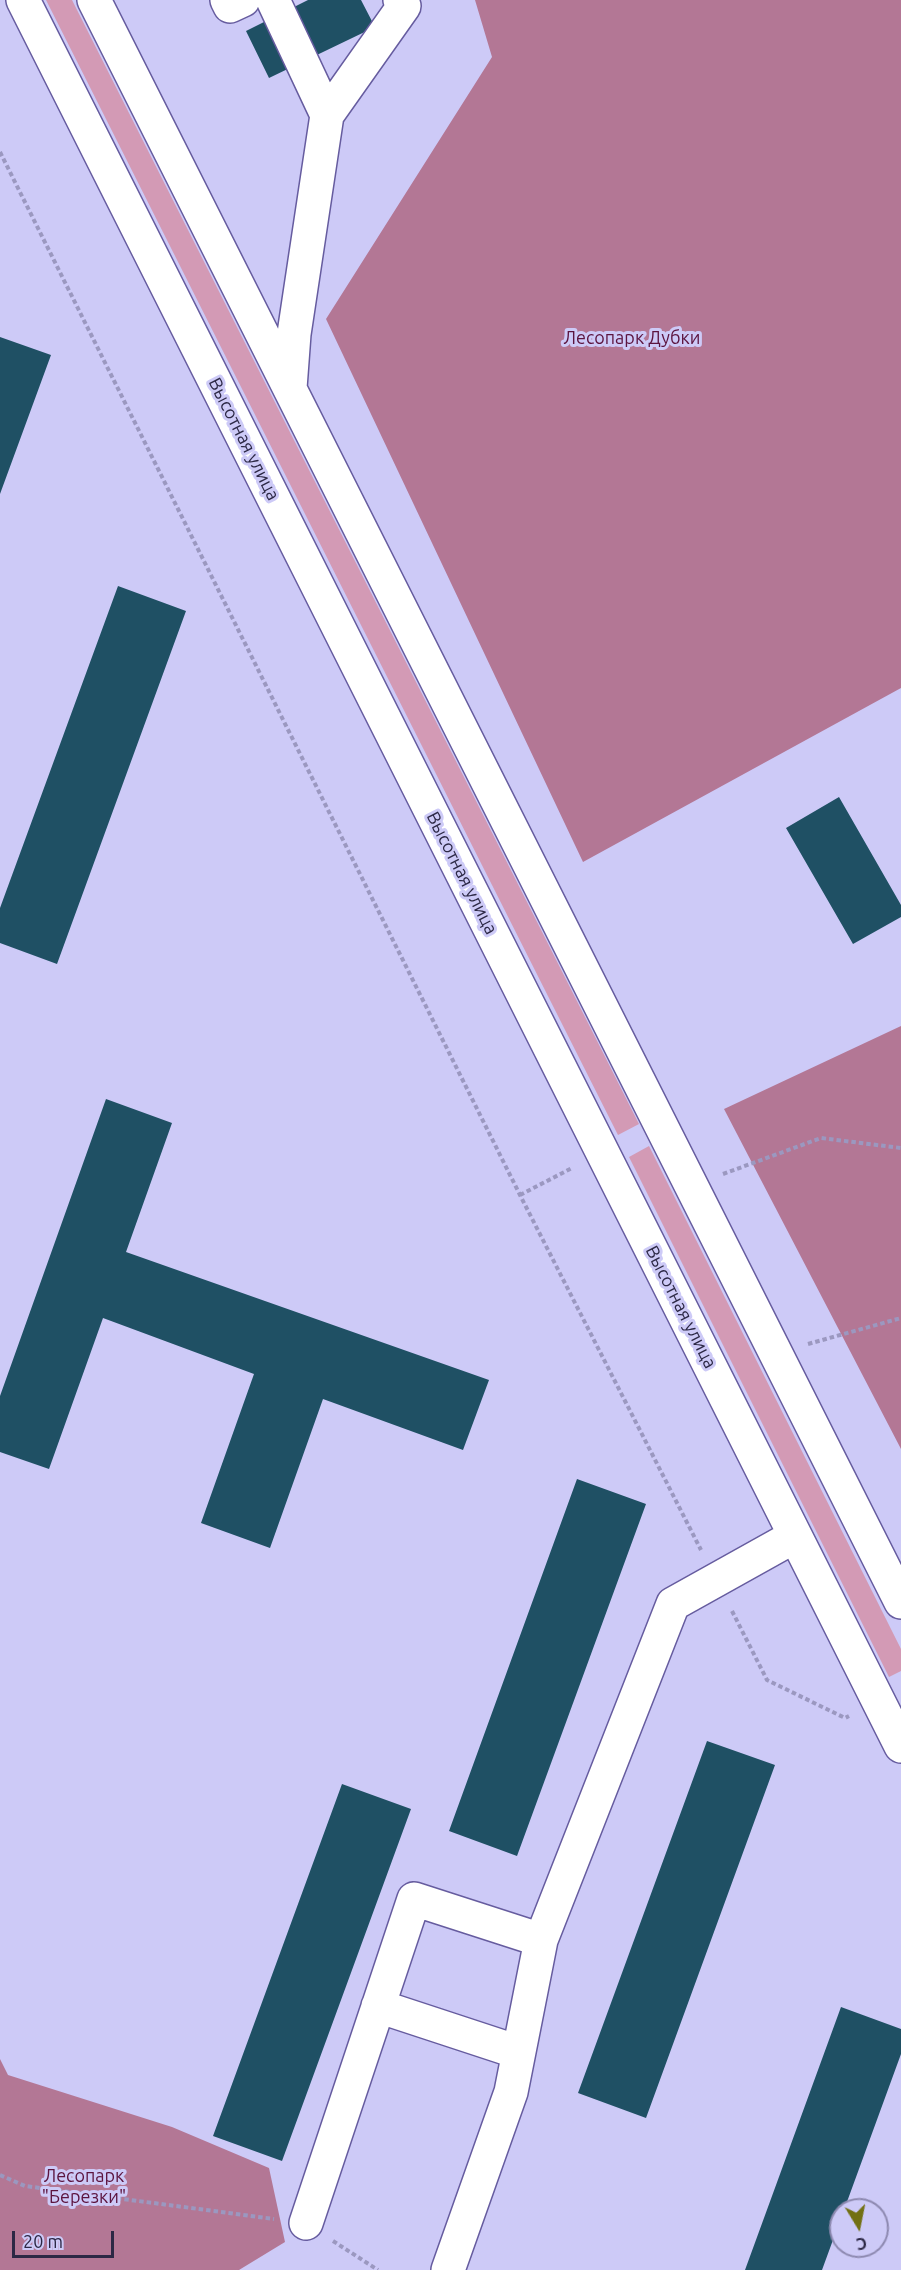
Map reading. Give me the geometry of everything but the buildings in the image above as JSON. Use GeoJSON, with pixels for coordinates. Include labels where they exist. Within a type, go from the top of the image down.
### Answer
{"type":"FeatureCollection","features":[{"type":"Feature","properties":{"kind":"street","name":"Высотная улица"},"geometry":{"type":"LineString","coordinates":[[23,0],[901,1746]]}},
{"type":"Feature","properties":{"kind":"street"},"geometry":{"type":"LineString","coordinates":[[94,0],[901,1602]]}},
{"type":"Feature","properties":{"kind":"street"},"geometry":{"type":"LineString","coordinates":[[227,0],[230,6],[243,0]]}},
{"type":"Feature","properties":{"kind":"street"},"geometry":{"type":"LineString","coordinates":[[273,0],[327,115]]}},
{"type":"Feature","properties":{"kind":"street"},"geometry":{"type":"LineString","coordinates":[[290,389],[294,334],[327,115],[404,6],[400,0]]}},
{"type":"Feature","properties":{"kind":"street"},"geometry":{"type":"LineString","coordinates":[[448,2270],[511,2092],[541,1940],[673,1604],[795,1536]]}},
{"type":"Feature","properties":{"kind":"street"},"geometry":{"type":"LineString","coordinates":[[306,2223],[414,1899],[541,1940]]}},
{"type":"Feature","properties":{"kind":"street"},"geometry":{"type":"LineString","coordinates":[[378,2006],[518,2052]]}},
{"type":"Feature","properties":{"kind":"path"},"geometry":{"type":"LineString","coordinates":[[0,152],[514,1184],[767,1680],[845,1719],[877,1697]]}},
{"type":"Feature","properties":{"kind":"path"},"geometry":{"type":"LineString","coordinates":[[715,1177],[821,1138],[901,1148]]}},
{"type":"Feature","properties":{"kind":"path"},"geometry":{"type":"LineString","coordinates":[[776,1353],[901,1318]]}},
{"type":"Feature","properties":{"kind":"path"},"geometry":{"type":"LineString","coordinates":[[0,2175],[25,2186],[306,2223],[378,2270]]}},
{"type":"Feature","properties":{"kind":"shaded area"},"geometry":{"type":"Polygon","coordinates":[[[46,0],[72,0],[639,1124],[618,1135],[46,0]]]}},
{"type":"Feature","properties":{"kind":"shaded area"},"geometry":{"type":"Polygon","coordinates":[[[649,1146],[901,1649],[901,1671],[889,1677],[629,1157],[649,1146]]]}},
{"type":"Feature","properties":{"kind":"green space","name":"Лесопарк Дубки"},"geometry":{"type":"Polygon","coordinates":[[[475,0],[901,0],[901,688],[583,862],[326,319],[492,57],[475,0]]]}},
{"type":"Feature","properties":{"kind":"green space"},"geometry":{"type":"Polygon","coordinates":[[[901,1026],[901,1449],[724,1109],[901,1026]]]}},
{"type":"Feature","properties":{"kind":"green space","name":"Лесопарк \"Березки\""},"geometry":{"type":"Polygon","coordinates":[[[0,2059],[8,2075],[172,2127],[269,2168],[285,2242],[239,2270],[0,2270],[0,2059]]]}}]}
